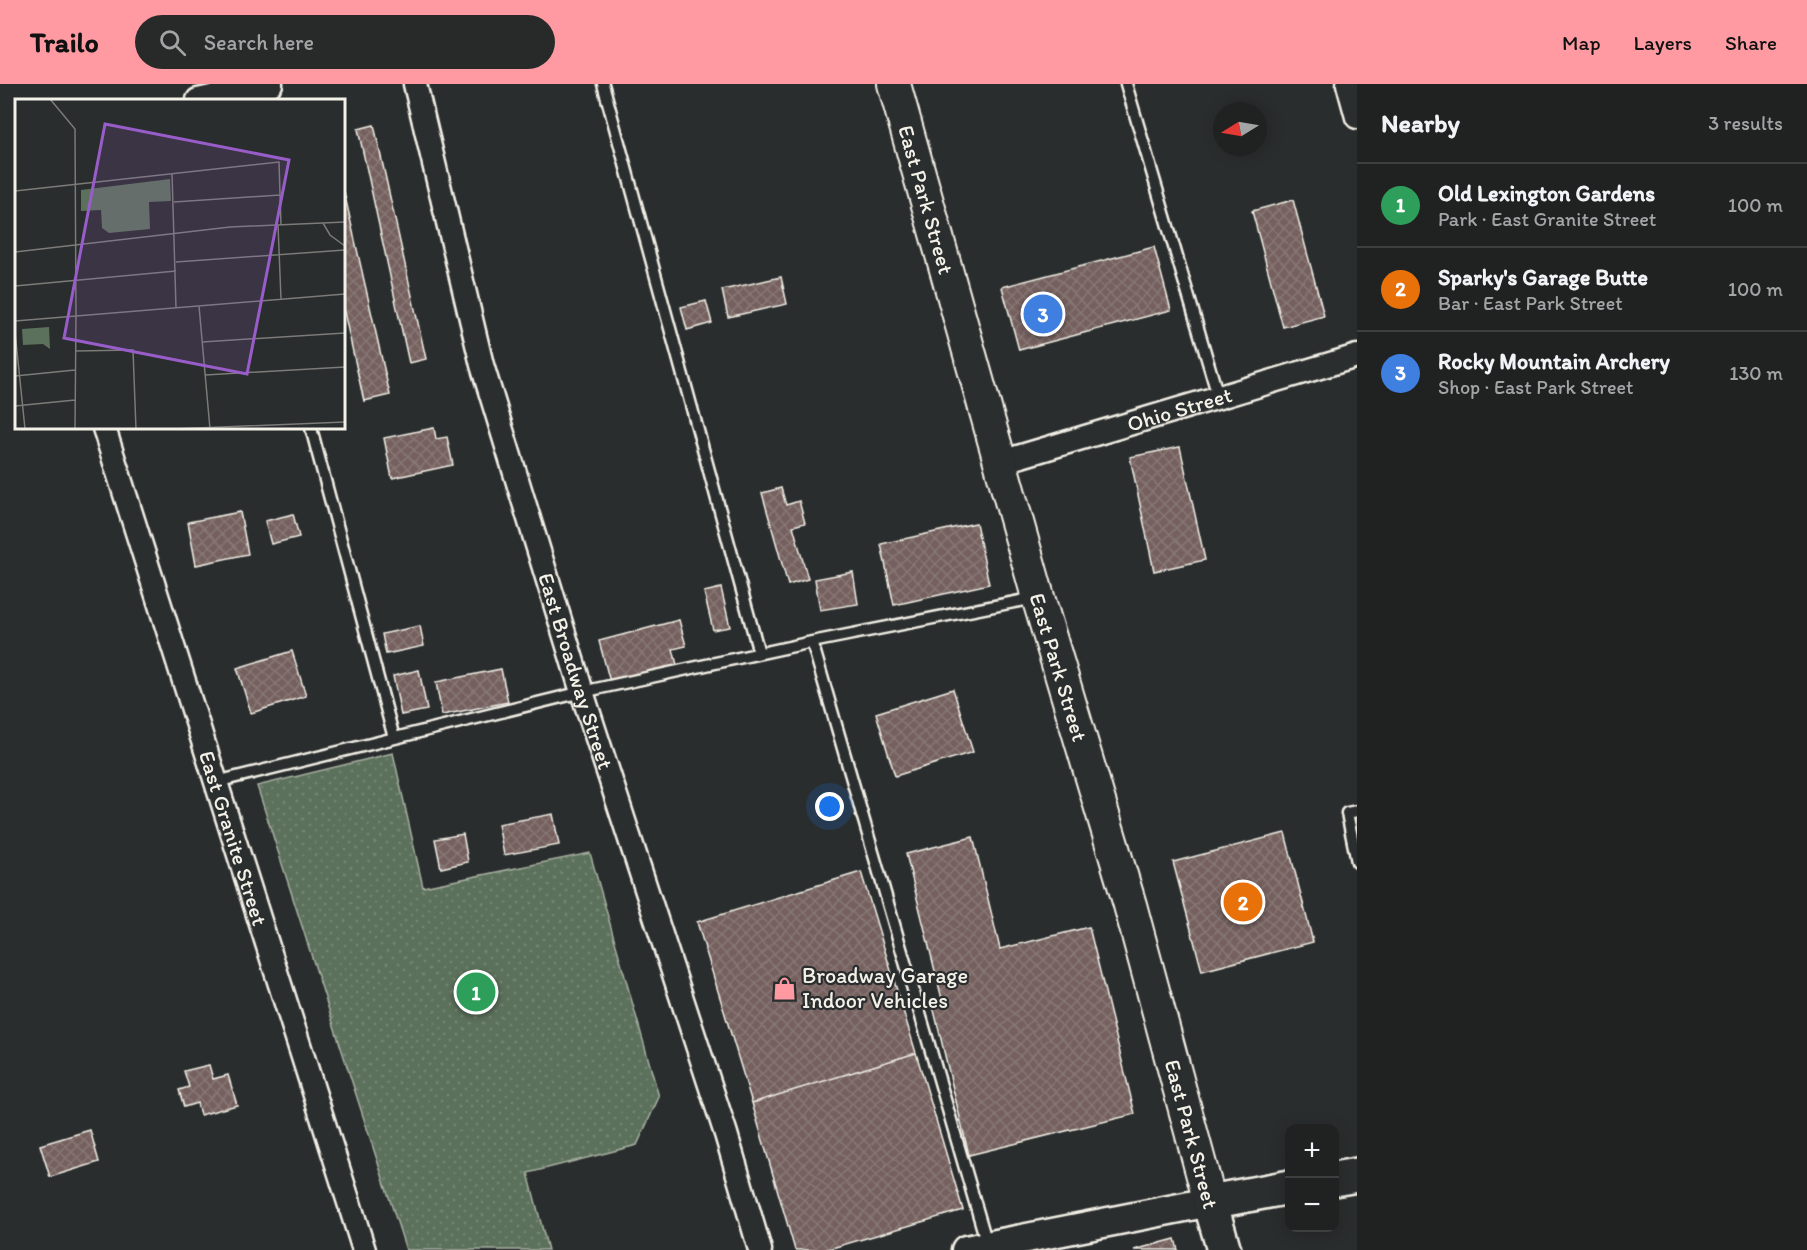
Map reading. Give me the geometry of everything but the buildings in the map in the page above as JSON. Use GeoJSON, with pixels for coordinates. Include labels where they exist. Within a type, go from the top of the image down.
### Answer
{"type":"FeatureCollection","features":[{"type":"Feature","properties":{"kind":"main road","name":"East Park Street"},"geometry":{"type":"LineString","coordinates":[[894,84],[1038,597],[1130,905],[1224,1250]]}},
{"type":"Feature","properties":{"kind":"main road"},"geometry":{"type":"LineString","coordinates":[[1339,1178],[1357,1175]]}},
{"type":"Feature","properties":{"kind":"main road"},"geometry":{"type":"LineString","coordinates":[[1210,1202],[1285,1188]]}},
{"type":"Feature","properties":{"kind":"street"},"geometry":{"type":"LineString","coordinates":[[222,98],[271,84]]}},
{"type":"Feature","properties":{"kind":"street","name":"East Broadway Street"},"geometry":{"type":"LineString","coordinates":[[415,84],[482,365],[582,692],[726,1134],[760,1250]]}},
{"type":"Feature","properties":{"kind":"street"},"geometry":{"type":"LineString","coordinates":[[1348,84],[1357,117]]}},
{"type":"Feature","properties":{"kind":"street","name":"Ohio Street"},"geometry":{"type":"LineString","coordinates":[[1001,462],[1357,356]]}},
{"type":"Feature","properties":{"kind":"street","name":"East Granite Street"},"geometry":{"type":"LineString","coordinates":[[104,429],[364,1250]]}},
{"type":"Feature","properties":{"kind":"street"},"geometry":{"type":"LineString","coordinates":[[981,1249],[1210,1202]]}},
{"type":"Feature","properties":{"kind":"lane"},"geometry":{"type":"LineString","coordinates":[[603,84],[759,653]]}},
{"type":"Feature","properties":{"kind":"lane"},"geometry":{"type":"LineString","coordinates":[[1126,84],[1218,396]]}},
{"type":"Feature","properties":{"kind":"lane"},"geometry":{"type":"LineString","coordinates":[[311,429],[394,738]]}},
{"type":"Feature","properties":{"kind":"lane"},"geometry":{"type":"LineString","coordinates":[[216,782],[582,692],[759,653],[1038,597]]}},
{"type":"Feature","properties":{"kind":"lane"},"geometry":{"type":"LineString","coordinates":[[812,642],[981,1249]]}},
{"type":"Feature","properties":{"kind":"lane"},"geometry":{"type":"LineString","coordinates":[[1357,810],[1347,813],[1357,862]]}},
{"type":"Feature","properties":{"kind":"green space"},"geometry":{"type":"Polygon","coordinates":[[[393,753],[423,887],[590,853],[659,1097],[637,1145],[528,1173],[548,1250],[406,1250],[257,786],[393,753]]]}},
{"type":"Feature","properties":{"kind":"place","name":"Rocky Mountain Archery"},"geometry":{"type":"Point","coordinates":[1043,314]}},
{"type":"Feature","properties":{"kind":"place","name":"Sparky's Garage Butte"},"geometry":{"type":"Point","coordinates":[1243,902]}},
{"type":"Feature","properties":{"kind":"place","name":"Broadway Garage Indoor Vehicles"},"geometry":{"type":"Point","coordinates":[784,988]}},
{"type":"Feature","properties":{"kind":"place","name":"Old Lexington Gardens"},"geometry":{"type":"Point","coordinates":[476,992]}}]}
